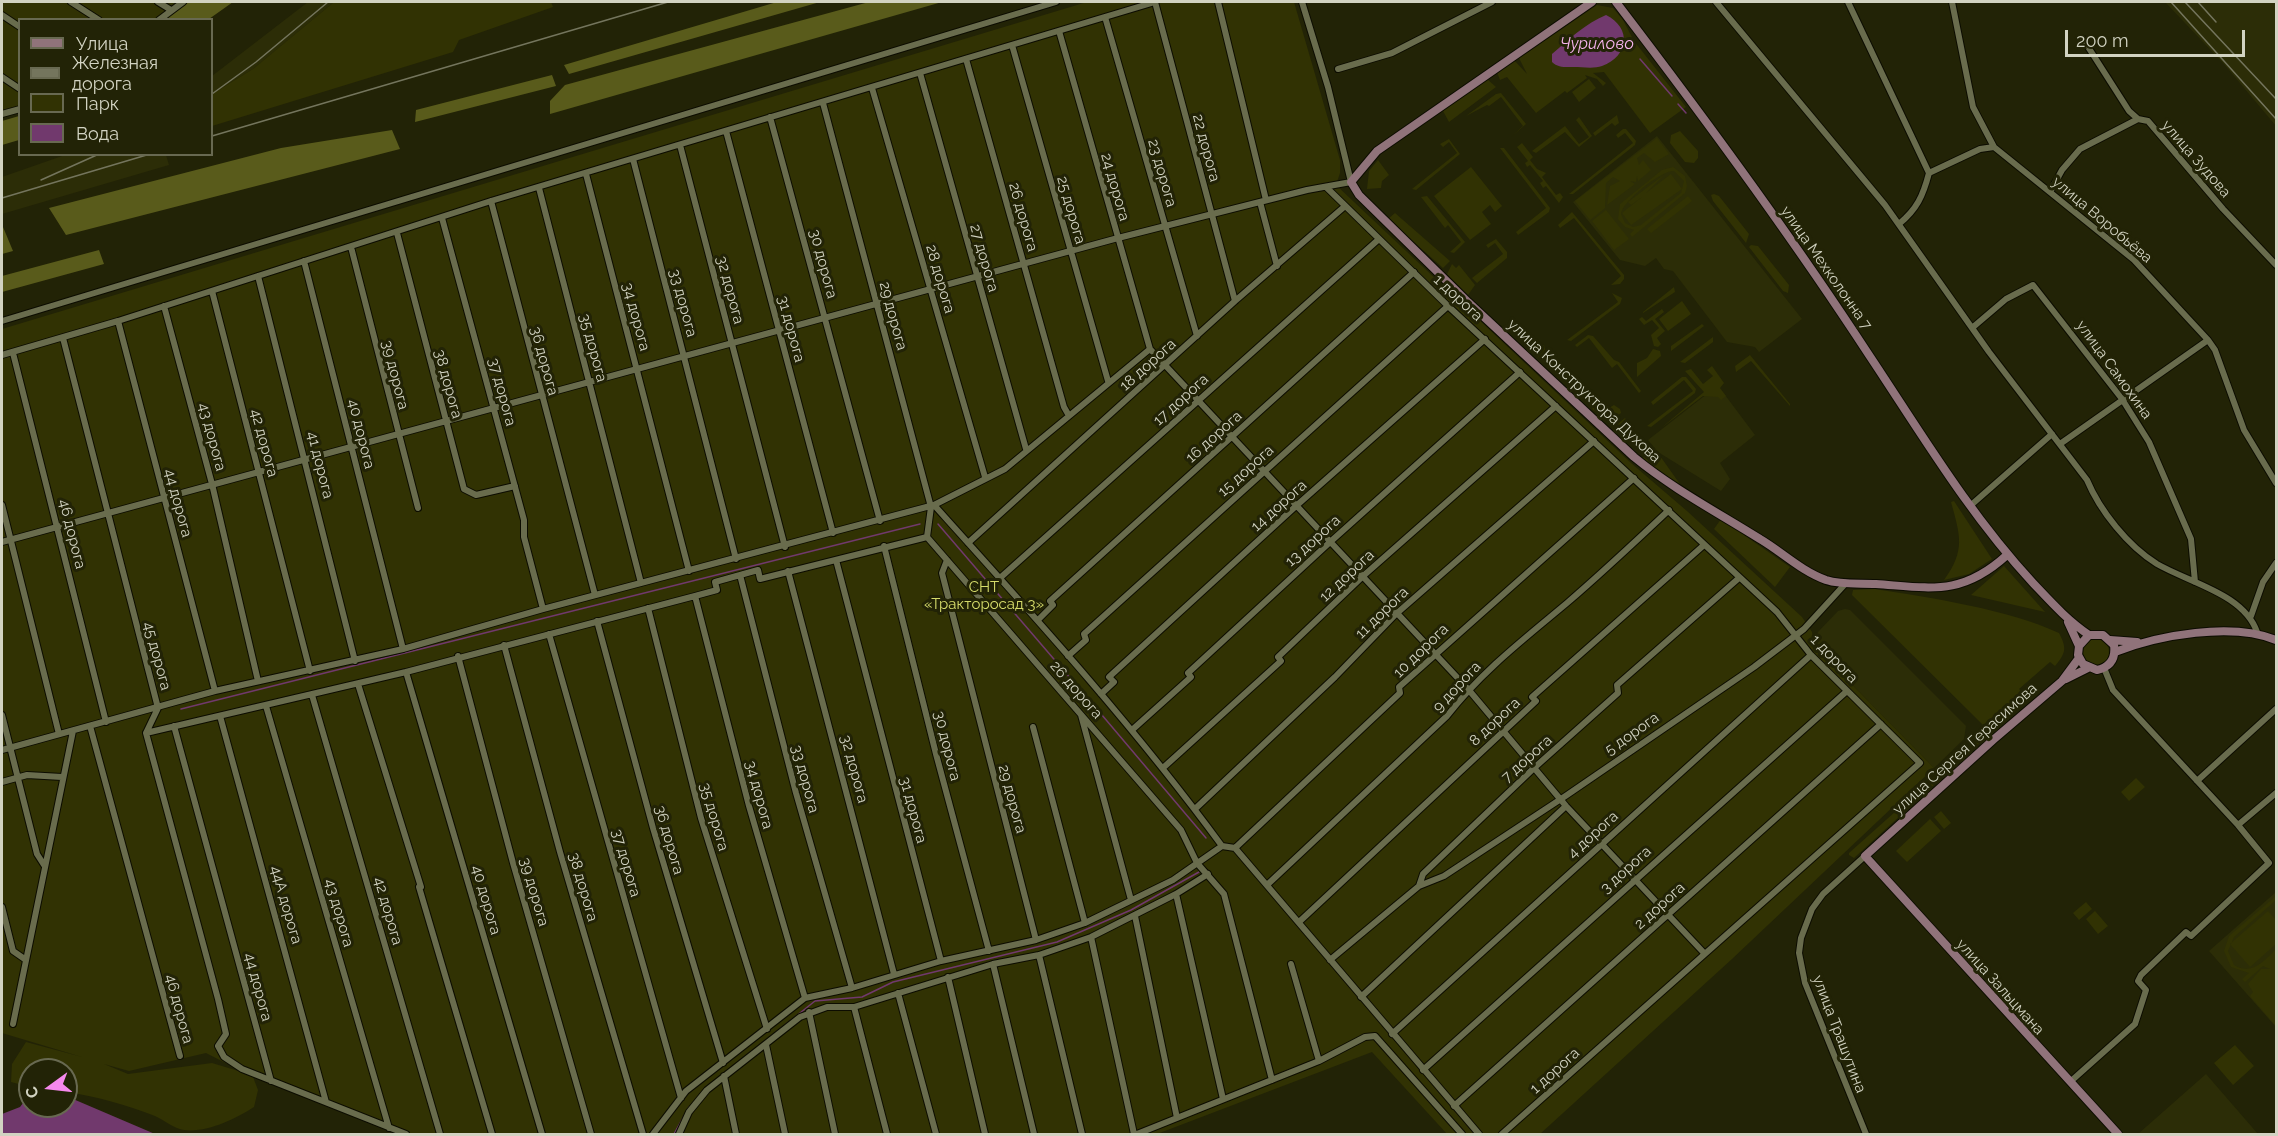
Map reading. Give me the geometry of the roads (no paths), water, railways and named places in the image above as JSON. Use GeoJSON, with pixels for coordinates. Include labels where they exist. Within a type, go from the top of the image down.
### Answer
{"type":"FeatureCollection","features":[{"type":"Feature","properties":{"kind":"street"},"geometry":{"type":"LineString","coordinates":[[71,2],[96,18]]}},
{"type":"Feature","properties":{"kind":"street"},"geometry":{"type":"LineString","coordinates":[[158,2],[171,10]]}},
{"type":"Feature","properties":{"kind":"street"},"geometry":{"type":"LineString","coordinates":[[161,18],[183,2]]}},
{"type":"Feature","properties":{"kind":"street"},"geometry":{"type":"LineString","coordinates":[[2,321],[1056,2]]}},
{"type":"Feature","properties":{"kind":"street"},"geometry":{"type":"LineString","coordinates":[[2,355],[118,321],[491,201],[1155,2]]}},
{"type":"Feature","properties":{"kind":"street","name":"22 дорога"},"geometry":{"type":"LineString","coordinates":[[1155,2],[1235,301]]}},
{"type":"Feature","properties":{"kind":"street"},"geometry":{"type":"LineString","coordinates":[[1218,2],[1277,266]]}},
{"type":"Feature","properties":{"kind":"street"},"geometry":{"type":"LineString","coordinates":[[1302,2],[1328,87],[1351,182]]}},
{"type":"Feature","properties":{"kind":"street"},"geometry":{"type":"LineString","coordinates":[[1338,69],[1392,53],[1492,2]]}},
{"type":"Feature","properties":{"kind":"street"},"geometry":{"type":"LineString","coordinates":[[2,542],[164,496],[684,355],[779,332],[1118,238],[1263,201],[1351,182],[1387,142],[1592,2]]}},
{"type":"Feature","properties":{"kind":"street","name":"улица Мехколонна 7"},"geometry":{"type":"LineString","coordinates":[[1616,2],[1674,76],[1787,233],[1970,506],[2007,555]]}},
{"type":"Feature","properties":{"kind":"street"},"geometry":{"type":"LineString","coordinates":[[1716,2],[1899,224],[1972,328],[2087,480],[2094,497],[2141,551],[2156,563],[2215,591],[2251,616]]}},
{"type":"Feature","properties":{"kind":"street"},"geometry":{"type":"LineString","coordinates":[[1848,2],[1929,173],[1918,204],[1899,224]]}},
{"type":"Feature","properties":{"kind":"street","name":"улица Воробьёва"},"geometry":{"type":"LineString","coordinates":[[1952,2],[1973,107],[1994,147],[2134,260],[2208,340],[2215,350],[2244,430],[2277,483]]}},
{"type":"Feature","properties":{"kind":"street"},"geometry":{"type":"LineString","coordinates":[[2,15],[18,26]]}},
{"type":"Feature","properties":{"kind":"street","name":"23 дорога"},"geometry":{"type":"LineString","coordinates":[[1105,17],[1197,336]]}},
{"type":"Feature","properties":{"kind":"street","name":"24 дорога"},"geometry":{"type":"LineString","coordinates":[[1059,31],[1150,349]]}},
{"type":"Feature","properties":{"kind":"street","name":"улица Зудова"},"geometry":{"type":"LineString","coordinates":[[2083,39],[2129,111],[2138,119],[2148,121],[2223,209],[2277,265]]}},
{"type":"Feature","properties":{"kind":"street","name":"25 дорога"},"geometry":{"type":"LineString","coordinates":[[1012,45],[1108,381]]}},
{"type":"Feature","properties":{"kind":"street","name":"26 дорога"},"geometry":{"type":"LineString","coordinates":[[966,59],[1064,407],[1068,414]]}},
{"type":"Feature","properties":{"kind":"street","name":"27 дорога"},"geometry":{"type":"LineString","coordinates":[[920,73],[1026,449]]}},
{"type":"Feature","properties":{"kind":"street"},"geometry":{"type":"LineString","coordinates":[[2,77],[18,88]]}},
{"type":"Feature","properties":{"kind":"street","name":"28 дорога"},"geometry":{"type":"LineString","coordinates":[[872,88],[985,477]]}},
{"type":"Feature","properties":{"kind":"street","name":"29 дорога"},"geometry":{"type":"LineString","coordinates":[[823,103],[933,506],[927,537]]}},
{"type":"Feature","properties":{"kind":"street"},"geometry":{"type":"LineString","coordinates":[[2,114],[18,110]]}},
{"type":"Feature","properties":{"kind":"street","name":"30 дорога"},"geometry":{"type":"LineString","coordinates":[[770,117],[880,521]]}},
{"type":"Feature","properties":{"kind":"street"},"geometry":{"type":"LineString","coordinates":[[2050,192],[2062,170],[2080,150],[2138,119]]}},
{"type":"Feature","properties":{"kind":"street","name":"31 дорога"},"geometry":{"type":"LineString","coordinates":[[726,131],[833,533]]}},
{"type":"Feature","properties":{"kind":"street","name":"32 дорога"},"geometry":{"type":"LineString","coordinates":[[680,145],[785,546]]}},
{"type":"Feature","properties":{"kind":"street"},"geometry":{"type":"LineString","coordinates":[[1929,173],[1980,149],[1994,147]]}},
{"type":"Feature","properties":{"kind":"street","name":"33 дорога"},"geometry":{"type":"LineString","coordinates":[[633,159],[736,559]]}},
{"type":"Feature","properties":{"kind":"street","name":"34 дорога"},"geometry":{"type":"LineString","coordinates":[[586,174],[689,571]]}},
{"type":"Feature","properties":{"kind":"street","name":"улица Конструктора Духова"},"geometry":{"type":"LineString","coordinates":[[1351,182],[1370,207],[1484,317],[1659,478],[1763,540],[1805,570],[1827,580],[1846,583],[1930,588],[1954,586],[1973,580],[1988,572],[2007,555]]}},
{"type":"Feature","properties":{"kind":"street","name":"1 дорога"},"geometry":{"type":"LineString","coordinates":[[1326,187],[1448,306],[1777,612],[1811,656],[1920,763],[1502,1134]]}},
{"type":"Feature","properties":{"kind":"street","name":"35 дорога"},"geometry":{"type":"LineString","coordinates":[[538,188],[641,583]]}},
{"type":"Feature","properties":{"kind":"street","name":"36 дорога"},"geometry":{"type":"LineString","coordinates":[[491,201],[594,595]]}},
{"type":"Feature","properties":{"kind":"street","name":"18 дорога"},"geometry":{"type":"LineString","coordinates":[[968,543],[1235,301],[1344,207]]}},
{"type":"Feature","properties":{"kind":"street","name":"37 дорога"},"geometry":{"type":"LineString","coordinates":[[442,218],[524,520],[524,537],[543,609]]}},
{"type":"Feature","properties":{"kind":"street","name":"38 дорога"},"geometry":{"type":"LineString","coordinates":[[397,233],[464,489],[476,495],[515,486]]}},
{"type":"Feature","properties":{"kind":"street","name":"17 дорога"},"geometry":{"type":"LineString","coordinates":[[1000,578],[1379,239]]}},
{"type":"Feature","properties":{"kind":"street","name":"39 дорога"},"geometry":{"type":"LineString","coordinates":[[351,247],[418,508]]}},
{"type":"Feature","properties":{"kind":"street","name":"40 дорога"},"geometry":{"type":"LineString","coordinates":[[304,261],[402,649]]}},
{"type":"Feature","properties":{"kind":"street","name":"16 дорога"},"geometry":{"type":"LineString","coordinates":[[1038,620],[1053,605],[1050,601],[1414,273]]}},
{"type":"Feature","properties":{"kind":"street","name":"41 дорога"},"geometry":{"type":"LineString","coordinates":[[258,276],[356,661]]}},
{"type":"Feature","properties":{"kind":"street","name":"улица Самохина"},"geometry":{"type":"LineString","coordinates":[[1972,328],[2006,298],[2033,285],[2122,399],[2149,442],[2191,539],[2195,582]]}},
{"type":"Feature","properties":{"kind":"street","name":"42 дорога"},"geometry":{"type":"LineString","coordinates":[[212,291],[310,671]]}},
{"type":"Feature","properties":{"kind":"street","name":"43 дорога"},"geometry":{"type":"LineString","coordinates":[[164,306],[212,484],[258,681]]}},
{"type":"Feature","properties":{"kind":"street","name":"15 дорога"},"geometry":{"type":"LineString","coordinates":[[1068,656],[1086,640],[1084,634],[1448,306]]}},
{"type":"Feature","properties":{"kind":"street","name":"44 дорога"},"geometry":{"type":"LineString","coordinates":[[118,321],[215,691]]}},
{"type":"Feature","properties":{"kind":"street","name":"45 дорога"},"geometry":{"type":"LineString","coordinates":[[63,338],[158,708],[146,733]]}},
{"type":"Feature","properties":{"kind":"street","name":"14 дорога"},"geometry":{"type":"LineString","coordinates":[[1101,694],[1114,682],[1109,677],[1296,506],[1485,339]]}},
{"type":"Feature","properties":{"kind":"street"},"geometry":{"type":"LineString","coordinates":[[2060,444],[2208,340]]}},
{"type":"Feature","properties":{"kind":"street"},"geometry":{"type":"LineString","coordinates":[[5,749],[215,691],[402,649],[594,595],[933,506],[985,477],[1005,469],[1068,414],[1150,349],[1468,689],[1566,806],[1704,953]]}},
{"type":"Feature","properties":{"kind":"street","name":"46 дорога"},"geometry":{"type":"LineString","coordinates":[[13,353],[106,722]]}},
{"type":"Feature","properties":{"kind":"street","name":"13 дорога"},"geometry":{"type":"LineString","coordinates":[[1132,730],[1191,677],[1188,673],[1520,372]]}},
{"type":"Feature","properties":{"kind":"street","name":"12 дорога"},"geometry":{"type":"LineString","coordinates":[[1164,767],[1281,661],[1278,657],[1362,577],[1556,406]]}},
{"type":"Feature","properties":{"kind":"street"},"geometry":{"type":"LineString","coordinates":[[1970,506],[2052,434]]}},
{"type":"Feature","properties":{"kind":"street","name":"11 дорога"},"geometry":{"type":"LineString","coordinates":[[1195,809],[1335,677],[1396,614],[1594,441]]}},
{"type":"Feature","properties":{"kind":"street","name":"10 дорога"},"geometry":{"type":"LineString","coordinates":[[1235,848],[1400,693],[1399,687],[1434,654],[1634,478]]}},
{"type":"Feature","properties":{"kind":"street"},"geometry":{"type":"LineString","coordinates":[[2,505],[59,734]]}},
{"type":"Feature","properties":{"kind":"street"},"geometry":{"type":"LineString","coordinates":[[933,506],[1038,620],[1164,767],[1222,846]]}},
{"type":"Feature","properties":{"kind":"street","name":"9 дорога"},"geometry":{"type":"LineString","coordinates":[[1267,885],[1447,716],[1468,689],[1669,510]]}},
{"type":"Feature","properties":{"kind":"street"},"geometry":{"type":"LineString","coordinates":[[406,1134],[242,1069],[224,1057],[218,1046],[226,1034],[218,999],[146,733],[358,684],[458,656],[695,596],[717,590],[715,582],[758,570],[760,579],[927,537]]}},
{"type":"Feature","properties":{"kind":"street","name":"26 дорога"},"geometry":{"type":"LineString","coordinates":[[927,537],[1181,830],[1197,863],[1208,874]]}},
{"type":"Feature","properties":{"kind":"street","name":"8 дорога"},"geometry":{"type":"LineString","coordinates":[[1299,922],[1536,701],[1532,697],[1704,545]]}},
{"type":"Feature","properties":{"kind":"street","name":"30 дорога"},"geometry":{"type":"LineString","coordinates":[[884,546],[936,754],[989,951]]}},
{"type":"Feature","properties":{"kind":"street"},"geometry":{"type":"LineString","coordinates":[[2007,555],[2068,621],[2089,635],[2103,634],[2110,640],[2115,652],[2112,662],[2062,681]]}},
{"type":"Feature","properties":{"kind":"street","name":"31 дорога"},"geometry":{"type":"LineString","coordinates":[[836,560],[941,961]]}},
{"type":"Feature","properties":{"kind":"street","name":"29 дорога"},"geometry":{"type":"LineString","coordinates":[[947,560],[942,573],[1036,940]]}},
{"type":"Feature","properties":{"kind":"street"},"geometry":{"type":"LineString","coordinates":[[2256,632],[2251,616],[2253,605],[2264,582],[2277,563]]}},
{"type":"Feature","properties":{"kind":"street","name":"32 дорога"},"geometry":{"type":"LineString","coordinates":[[788,571],[894,974]]}},
{"type":"Feature","properties":{"kind":"street","name":"33 дорога"},"geometry":{"type":"LineString","coordinates":[[740,575],[796,793],[852,988]]}},
{"type":"Feature","properties":{"kind":"street","name":"7 дорога"},"geometry":{"type":"LineString","coordinates":[[1330,960],[1419,886],[1423,874],[1534,768],[1618,693],[1617,685],[1739,578]]}},
{"type":"Feature","properties":{"kind":"street","name":"5 дорога"},"geometry":{"type":"LineString","coordinates":[[1419,886],[1444,876],[1754,667],[1796,636],[1846,583]]}},
{"type":"Feature","properties":{"kind":"street","name":"34 дорога"},"geometry":{"type":"LineString","coordinates":[[695,596],[749,806],[805,998]]}},
{"type":"Feature","properties":{"kind":"street","name":"35 дорога"},"geometry":{"type":"LineString","coordinates":[[648,608],[701,818],[767,1029]]}},
{"type":"Feature","properties":{"kind":"street","name":"36 дорога"},"geometry":{"type":"LineString","coordinates":[[597,621],[653,828],[723,1063]]}},
{"type":"Feature","properties":{"kind":"street"},"geometry":{"type":"LineString","coordinates":[[2068,621],[2079,645],[2079,658],[2096,669],[2238,825],[2269,863],[2191,936],[2186,932],[2141,975],[2138,981],[2146,990],[2135,1024],[2070,1082]]}},
{"type":"Feature","properties":{"kind":"street"},"geometry":{"type":"LineString","coordinates":[[2110,640],[2141,642],[2206,633],[2256,632],[2277,640]]}},
{"type":"Feature","properties":{"kind":"street","name":"37 дорога"},"geometry":{"type":"LineString","coordinates":[[549,634],[681,1098]]}},
{"type":"Feature","properties":{"kind":"street"},"geometry":{"type":"LineString","coordinates":[[2079,645],[2089,635]]}},
{"type":"Feature","properties":{"kind":"street"},"geometry":{"type":"LineString","coordinates":[[2115,652],[2141,642]]}},
{"type":"Feature","properties":{"kind":"street","name":"38 дорога"},"geometry":{"type":"LineString","coordinates":[[504,645],[560,852],[643,1134]]}},
{"type":"Feature","properties":{"kind":"street","name":"39 дорога"},"geometry":{"type":"LineString","coordinates":[[458,656],[513,863],[591,1134]]}},
{"type":"Feature","properties":{"kind":"street","name":"4 дорога"},"geometry":{"type":"LineString","coordinates":[[1392,1034],[1601,843],[1811,656]]}},
{"type":"Feature","properties":{"kind":"street","name":"улица Сергея Герасимова"},"geometry":{"type":"LineString","coordinates":[[1865,856],[2062,681],[2079,658]]}},
{"type":"Feature","properties":{"kind":"street","name":"40 дорога"},"geometry":{"type":"LineString","coordinates":[[406,672],[542,1134]]}},
{"type":"Feature","properties":{"kind":"street"},"geometry":{"type":"LineString","coordinates":[[358,684],[492,1134]]}},
{"type":"Feature","properties":{"kind":"street","name":"3 дорога"},"geometry":{"type":"LineString","coordinates":[[1423,1070],[1633,879],[1847,691]]}},
{"type":"Feature","properties":{"kind":"street","name":"42 дорога"},"geometry":{"type":"LineString","coordinates":[[312,695],[440,1134]]}},
{"type":"Feature","properties":{"kind":"street","name":"43 дорога"},"geometry":{"type":"LineString","coordinates":[[266,706],[389,1128]]}},
{"type":"Feature","properties":{"kind":"street"},"geometry":{"type":"LineString","coordinates":[[2197,780],[2277,709]]}},
{"type":"Feature","properties":{"kind":"street"},"geometry":{"type":"LineString","coordinates":[[1080,713],[1131,900]]}},
{"type":"Feature","properties":{"kind":"street"},"geometry":{"type":"LineString","coordinates":[[2,715],[5,749],[17,778],[37,854],[44,865]]}},
{"type":"Feature","properties":{"kind":"street","name":"44А дорога"},"geometry":{"type":"LineString","coordinates":[[220,716],[326,1102]]}},
{"type":"Feature","properties":{"kind":"street","name":"2 дорога"},"geometry":{"type":"LineString","coordinates":[[1454,1106],[1881,724]]}},
{"type":"Feature","properties":{"kind":"street","name":"46 дорога"},"geometry":{"type":"LineString","coordinates":[[90,726],[180,1056]]}},
{"type":"Feature","properties":{"kind":"street","name":"44 дорога"},"geometry":{"type":"LineString","coordinates":[[174,726],[271,1081]]}},
{"type":"Feature","properties":{"kind":"street"},"geometry":{"type":"LineString","coordinates":[[1034,727],[1086,923]]}},
{"type":"Feature","properties":{"kind":"street"},"geometry":{"type":"LineString","coordinates":[[13,1024],[73,731]]}},
{"type":"Feature","properties":{"kind":"street"},"geometry":{"type":"LineString","coordinates":[[2,782],[27,775],[62,777]]}},
{"type":"Feature","properties":{"kind":"street"},"geometry":{"type":"LineString","coordinates":[[2238,825],[2277,793]]}},
{"type":"Feature","properties":{"kind":"street"},"geometry":{"type":"LineString","coordinates":[[1360,997],[1566,806]]}},
{"type":"Feature","properties":{"kind":"street"},"geometry":{"type":"LineString","coordinates":[[653,1134],[686,1091],[805,998],[852,988],[941,961],[1036,940],[1086,923],[1173,880],[1222,846],[1235,848],[1479,1134]]}},
{"type":"Feature","properties":{"kind":"street","name":"улица Зальцмана"},"geometry":{"type":"LineString","coordinates":[[1865,856],[2118,1134]]}},
{"type":"Feature","properties":{"kind":"street","name":"улица Трашутина"},"geometry":{"type":"LineString","coordinates":[[1865,856],[1823,894],[1812,909],[1798,953],[1805,983],[1866,1134]]}},
{"type":"Feature","properties":{"kind":"street"},"geometry":{"type":"LineString","coordinates":[[682,1133],[689,1112],[707,1090],[809,1012],[827,1007],[854,1007],[993,964],[1039,955],[1091,937],[1135,916],[1208,874],[1224,894],[1272,1080]]}},
{"type":"Feature","properties":{"kind":"street"},"geometry":{"type":"LineString","coordinates":[[1176,894],[1223,1100]]}},
{"type":"Feature","properties":{"kind":"street"},"geometry":{"type":"LineString","coordinates":[[2,907],[13,951],[26,960]]}},
{"type":"Feature","properties":{"kind":"street"},"geometry":{"type":"LineString","coordinates":[[1135,916],[1177,1118]]}},
{"type":"Feature","properties":{"kind":"street"},"geometry":{"type":"LineString","coordinates":[[1091,937],[1135,1134],[1319,1061],[1365,1037],[1375,1036],[1462,1134]]}},
{"type":"Feature","properties":{"kind":"street"},"geometry":{"type":"LineString","coordinates":[[1039,955],[1082,1134]]}},
{"type":"Feature","properties":{"kind":"street"},"geometry":{"type":"LineString","coordinates":[[993,964],[1034,1134]]}},
{"type":"Feature","properties":{"kind":"street"},"geometry":{"type":"LineString","coordinates":[[1291,964],[1319,1061]]}},
{"type":"Feature","properties":{"kind":"street"},"geometry":{"type":"LineString","coordinates":[[948,977],[985,1134]]}},
{"type":"Feature","properties":{"kind":"street"},"geometry":{"type":"LineString","coordinates":[[898,993],[936,1134]]}},
{"type":"Feature","properties":{"kind":"street"},"geometry":{"type":"LineString","coordinates":[[854,1007],[887,1134]]}},
{"type":"Feature","properties":{"kind":"street"},"geometry":{"type":"LineString","coordinates":[[809,1012],[836,1134]]}},
{"type":"Feature","properties":{"kind":"street"},"geometry":{"type":"LineString","coordinates":[[766,1045],[785,1134]]}},
{"type":"Feature","properties":{"kind":"street"},"geometry":{"type":"LineString","coordinates":[[724,1076],[736,1134]]}},
{"type":"Feature","properties":{"kind":"water","name":"Чурилово"},"geometry":{"type":"Polygon","coordinates":[[[1606,15],[1620,27],[1623,34],[1624,42],[1618,56],[1602,66],[1592,68],[1562,67],[1552,62],[1552,54],[1564,43],[1584,27],[1606,15]]]}},
{"type":"Feature","properties":{"kind":"water"},"geometry":{"type":"Polygon","coordinates":[[[78,1101],[155,1134],[2,1134],[2,1114],[18,1108],[18,1118],[78,1118],[78,1101]]]}},
{"type":"Feature","properties":{"kind":"waterway"},"geometry":{"type":"LineString","coordinates":[[1640,59],[1672,96]]}},
{"type":"Feature","properties":{"kind":"waterway"},"geometry":{"type":"LineString","coordinates":[[1678,104],[1686,113]]}},
{"type":"Feature","properties":{"kind":"waterway"},"geometry":{"type":"LineString","coordinates":[[181,709],[920,524]]}},
{"type":"Feature","properties":{"kind":"waterway"},"geometry":{"type":"LineString","coordinates":[[938,524],[1089,700]]}},
{"type":"Feature","properties":{"kind":"waterway"},"geometry":{"type":"LineString","coordinates":[[1096,708],[1206,838]]}},
{"type":"Feature","properties":{"kind":"waterway"},"geometry":{"type":"LineString","coordinates":[[770,1037],[815,1001],[862,997],[893,982],[1057,942],[1131,910],[1199,872]]}},
{"type":"Feature","properties":{"kind":"waterway"},"geometry":{"type":"LineString","coordinates":[[674,1134],[689,1107]]}},
{"type":"Feature","properties":{"kind":"railway"},"geometry":{"type":"LineString","coordinates":[[213,93],[256,62],[328,2]]}},
{"type":"Feature","properties":{"kind":"railway"},"geometry":{"type":"LineString","coordinates":[[213,136],[668,2]]}},
{"type":"Feature","properties":{"kind":"railway"},"geometry":{"type":"LineString","coordinates":[[2171,2],[2276,119]]}},
{"type":"Feature","properties":{"kind":"railway"},"geometry":{"type":"LineString","coordinates":[[2185,2],[2276,99]]}},
{"type":"Feature","properties":{"kind":"railway"},"geometry":{"type":"LineString","coordinates":[[2198,2],[2216,22]]}},
{"type":"Feature","properties":{"kind":"railway"},"geometry":{"type":"LineString","coordinates":[[41,180],[95,156]]}},
{"type":"Feature","properties":{"kind":"railway"},"geometry":{"type":"LineString","coordinates":[[2,198],[143,156]]}},
{"type":"Feature","properties":{"kind":"park label","name":"СНТ «Тракторосад 3»"},"geometry":{"type":"Point","coordinates":[984,596]}}]}
